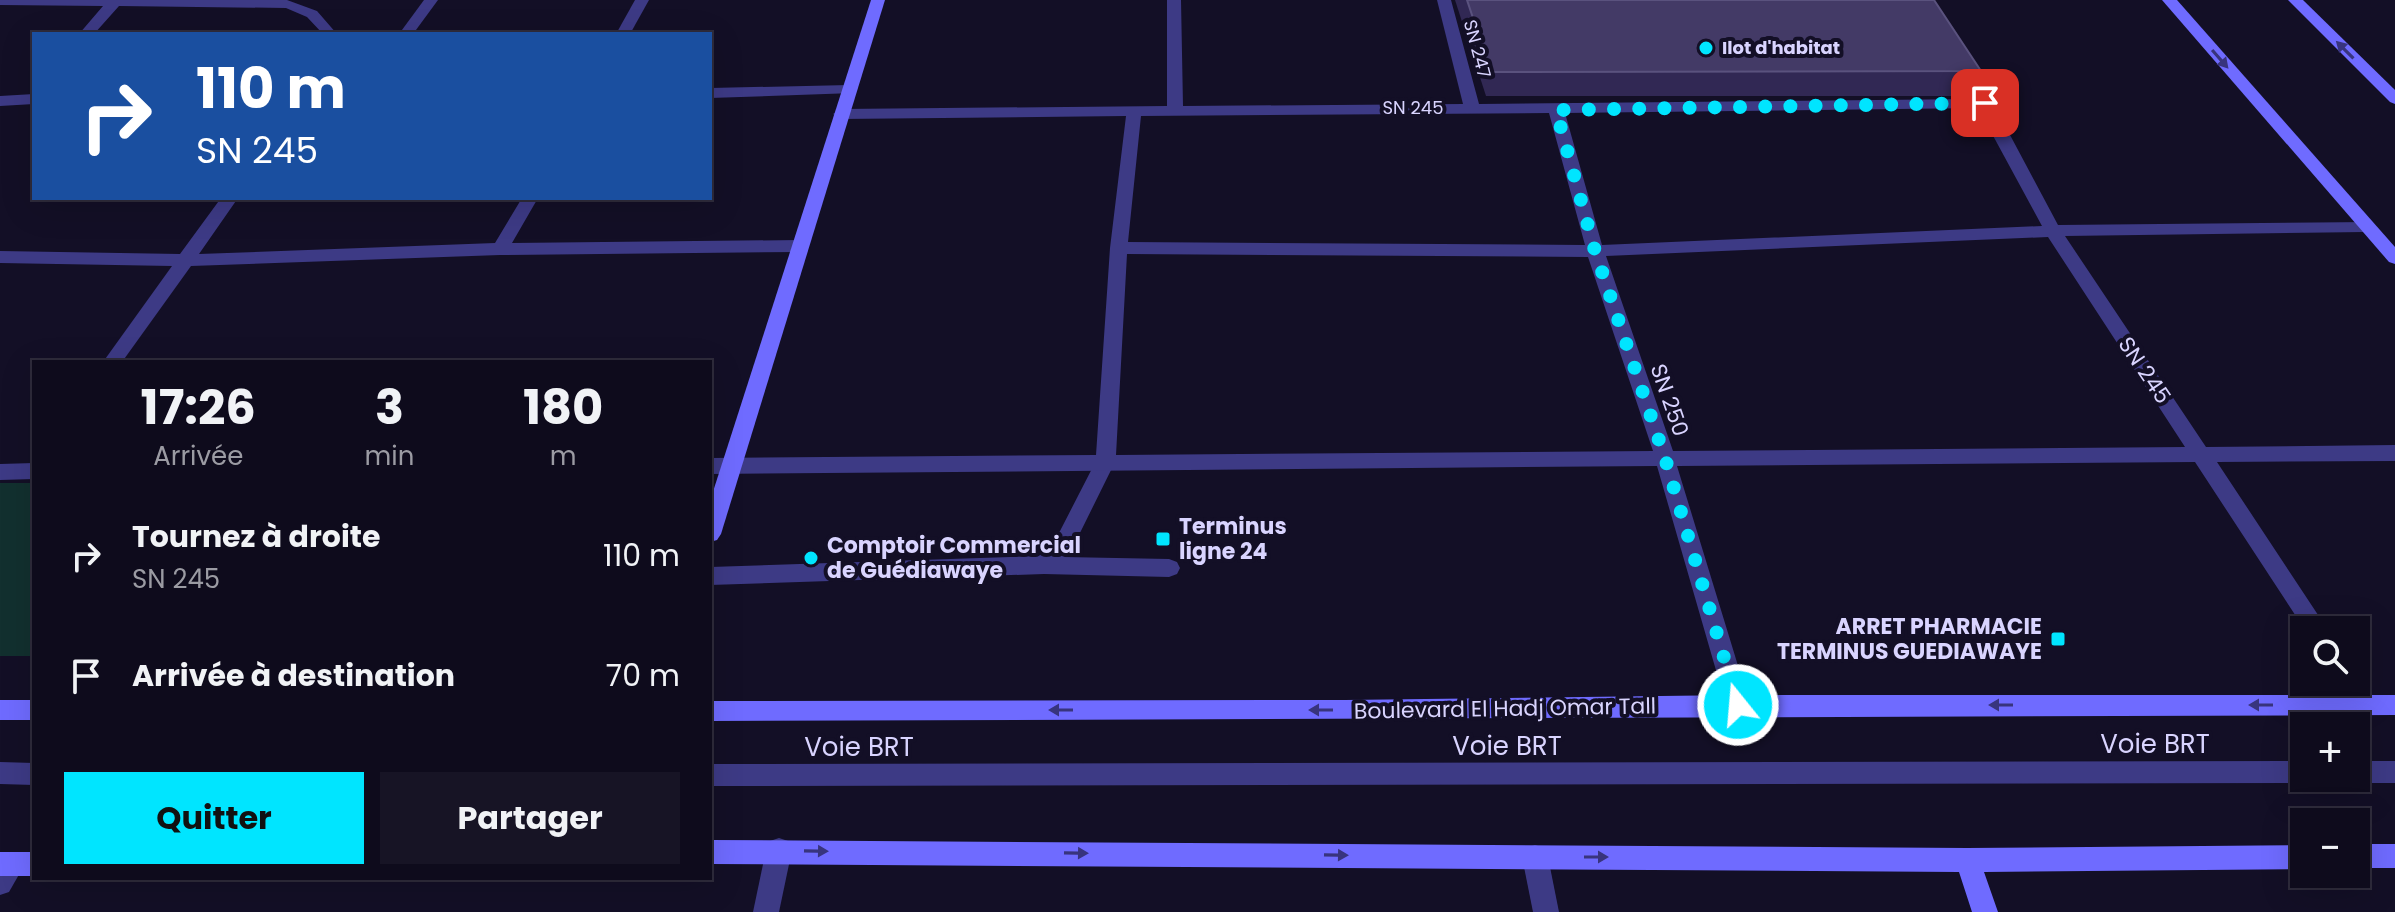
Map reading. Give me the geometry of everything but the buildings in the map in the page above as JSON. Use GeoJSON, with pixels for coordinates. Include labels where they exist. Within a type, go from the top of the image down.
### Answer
{"type":"FeatureCollection","features":[{"type":"Feature","properties":{"kind":"main road"},"geometry":{"type":"LineString","coordinates":[[712,520],[720,466],[799,246],[878,0]]}},
{"type":"Feature","properties":{"kind":"main road"},"geometry":{"type":"LineString","coordinates":[[2169,0],[2395,258]]}},
{"type":"Feature","properties":{"kind":"main road"},"geometry":{"type":"LineString","coordinates":[[2295,0],[2395,99]]}},
{"type":"Feature","properties":{"kind":"main road","name":"Boulevard El Hadj Omar Tall"},"geometry":{"type":"LineString","coordinates":[[712,711],[2395,705]]}},
{"type":"Feature","properties":{"kind":"main road"},"geometry":{"type":"LineString","coordinates":[[0,710],[32,710]]}},
{"type":"Feature","properties":{"kind":"main road"},"geometry":{"type":"LineString","coordinates":[[712,852],[1967,860],[2290,857]]}},
{"type":"Feature","properties":{"kind":"main road"},"geometry":{"type":"LineString","coordinates":[[2370,856],[2395,856]]}},
{"type":"Feature","properties":{"kind":"main road"},"geometry":{"type":"LineString","coordinates":[[1967,860],[1985,912]]}},
{"type":"Feature","properties":{"kind":"street"},"geometry":{"type":"LineString","coordinates":[[88,32],[117,0]]}},
{"type":"Feature","properties":{"kind":"street"},"geometry":{"type":"LineString","coordinates":[[407,32],[431,0]]}},
{"type":"Feature","properties":{"kind":"street"},"geometry":{"type":"LineString","coordinates":[[624,32],[642,0]]}},
{"type":"Feature","properties":{"kind":"street"},"geometry":{"type":"LineString","coordinates":[[1174,0],[1175,109]]}},
{"type":"Feature","properties":{"kind":"street","name":"SN 247"},"geometry":{"type":"LineString","coordinates":[[1444,0],[1472,108]]}},
{"type":"Feature","properties":{"kind":"street"},"geometry":{"type":"LineString","coordinates":[[0,1],[286,4],[307,9],[324,22],[329,32]]}},
{"type":"Feature","properties":{"kind":"street","name":"SN 245"},"geometry":{"type":"LineString","coordinates":[[1968,77],[2053,231],[2308,616]]}},
{"type":"Feature","properties":{"kind":"street"},"geometry":{"type":"LineString","coordinates":[[712,93],[849,90]]}},
{"type":"Feature","properties":{"kind":"street"},"geometry":{"type":"LineString","coordinates":[[0,101],[32,97]]}},
{"type":"Feature","properties":{"kind":"street","name":"SN 245"},"geometry":{"type":"LineString","coordinates":[[841,114],[1175,109],[1556,110],[1985,103]]}},
{"type":"Feature","properties":{"kind":"street","name":"SN 250"},"geometry":{"type":"LineString","coordinates":[[1556,110],[1595,251],[1665,458],[1738,705]]}},
{"type":"Feature","properties":{"kind":"street"},"geometry":{"type":"LineString","coordinates":[[1044,565],[1068,537],[1106,460],[1119,248],[1134,111]]}},
{"type":"Feature","properties":{"kind":"street"},"geometry":{"type":"LineString","coordinates":[[113,360],[228,200]]}},
{"type":"Feature","properties":{"kind":"street"},"geometry":{"type":"LineString","coordinates":[[500,249],[529,200]]}},
{"type":"Feature","properties":{"kind":"street"},"geometry":{"type":"LineString","coordinates":[[1119,248],[1595,251],[2053,231],[2365,226]]}},
{"type":"Feature","properties":{"kind":"street"},"geometry":{"type":"LineString","coordinates":[[0,257],[183,260],[500,249],[799,246]]}},
{"type":"Feature","properties":{"kind":"street"},"geometry":{"type":"LineString","coordinates":[[720,466],[1106,460],[2395,453]]}},
{"type":"Feature","properties":{"kind":"street"},"geometry":{"type":"LineString","coordinates":[[0,472],[32,471]]}},
{"type":"Feature","properties":{"kind":"street"},"geometry":{"type":"LineString","coordinates":[[712,576],[1044,565],[1169,568]]}},
{"type":"Feature","properties":{"kind":"street"},"geometry":{"type":"LineString","coordinates":[[2361,696],[2367,705]]}},
{"type":"Feature","properties":{"kind":"street","name":"Voie BRT"},"geometry":{"type":"LineString","coordinates":[[712,775],[2290,772]]}},
{"type":"Feature","properties":{"kind":"street"},"geometry":{"type":"LineString","coordinates":[[2370,772],[2395,772]]}},
{"type":"Feature","properties":{"kind":"street"},"geometry":{"type":"LineString","coordinates":[[0,773],[32,774]]}},
{"type":"Feature","properties":{"kind":"street"},"geometry":{"type":"LineString","coordinates":[[766,912],[779,850]]}},
{"type":"Feature","properties":{"kind":"street"},"geometry":{"type":"LineString","coordinates":[[1535,857],[1546,912]]}},
{"type":"Feature","properties":{"kind":"green space"},"geometry":{"type":"Polygon","coordinates":[[[0,483],[32,483],[32,656],[0,656],[0,483]]]}},
{"type":"Feature","properties":{"kind":"place","name":"Ilot d'habitat"},"geometry":{"type":"Point","coordinates":[1706,48]}},
{"type":"Feature","properties":{"kind":"place","name":"Terminus ligne 24"},"geometry":{"type":"Point","coordinates":[1163,539]}},
{"type":"Feature","properties":{"kind":"place","name":"Comptoir Commercial de Guédiawaye"},"geometry":{"type":"Point","coordinates":[811,558]}},
{"type":"Feature","properties":{"kind":"place","name":"ARRET PHARMACIE TERMINUS GUEDIAWAYE"},"geometry":{"type":"Point","coordinates":[2058,639]}},
{"type":"Feature","properties":{"kind":"route"},"geometry":{"type":"LineString","coordinates":[[1738,705],[1665,458],[1595,251],[1556,110],[1985,103]]}}]}
